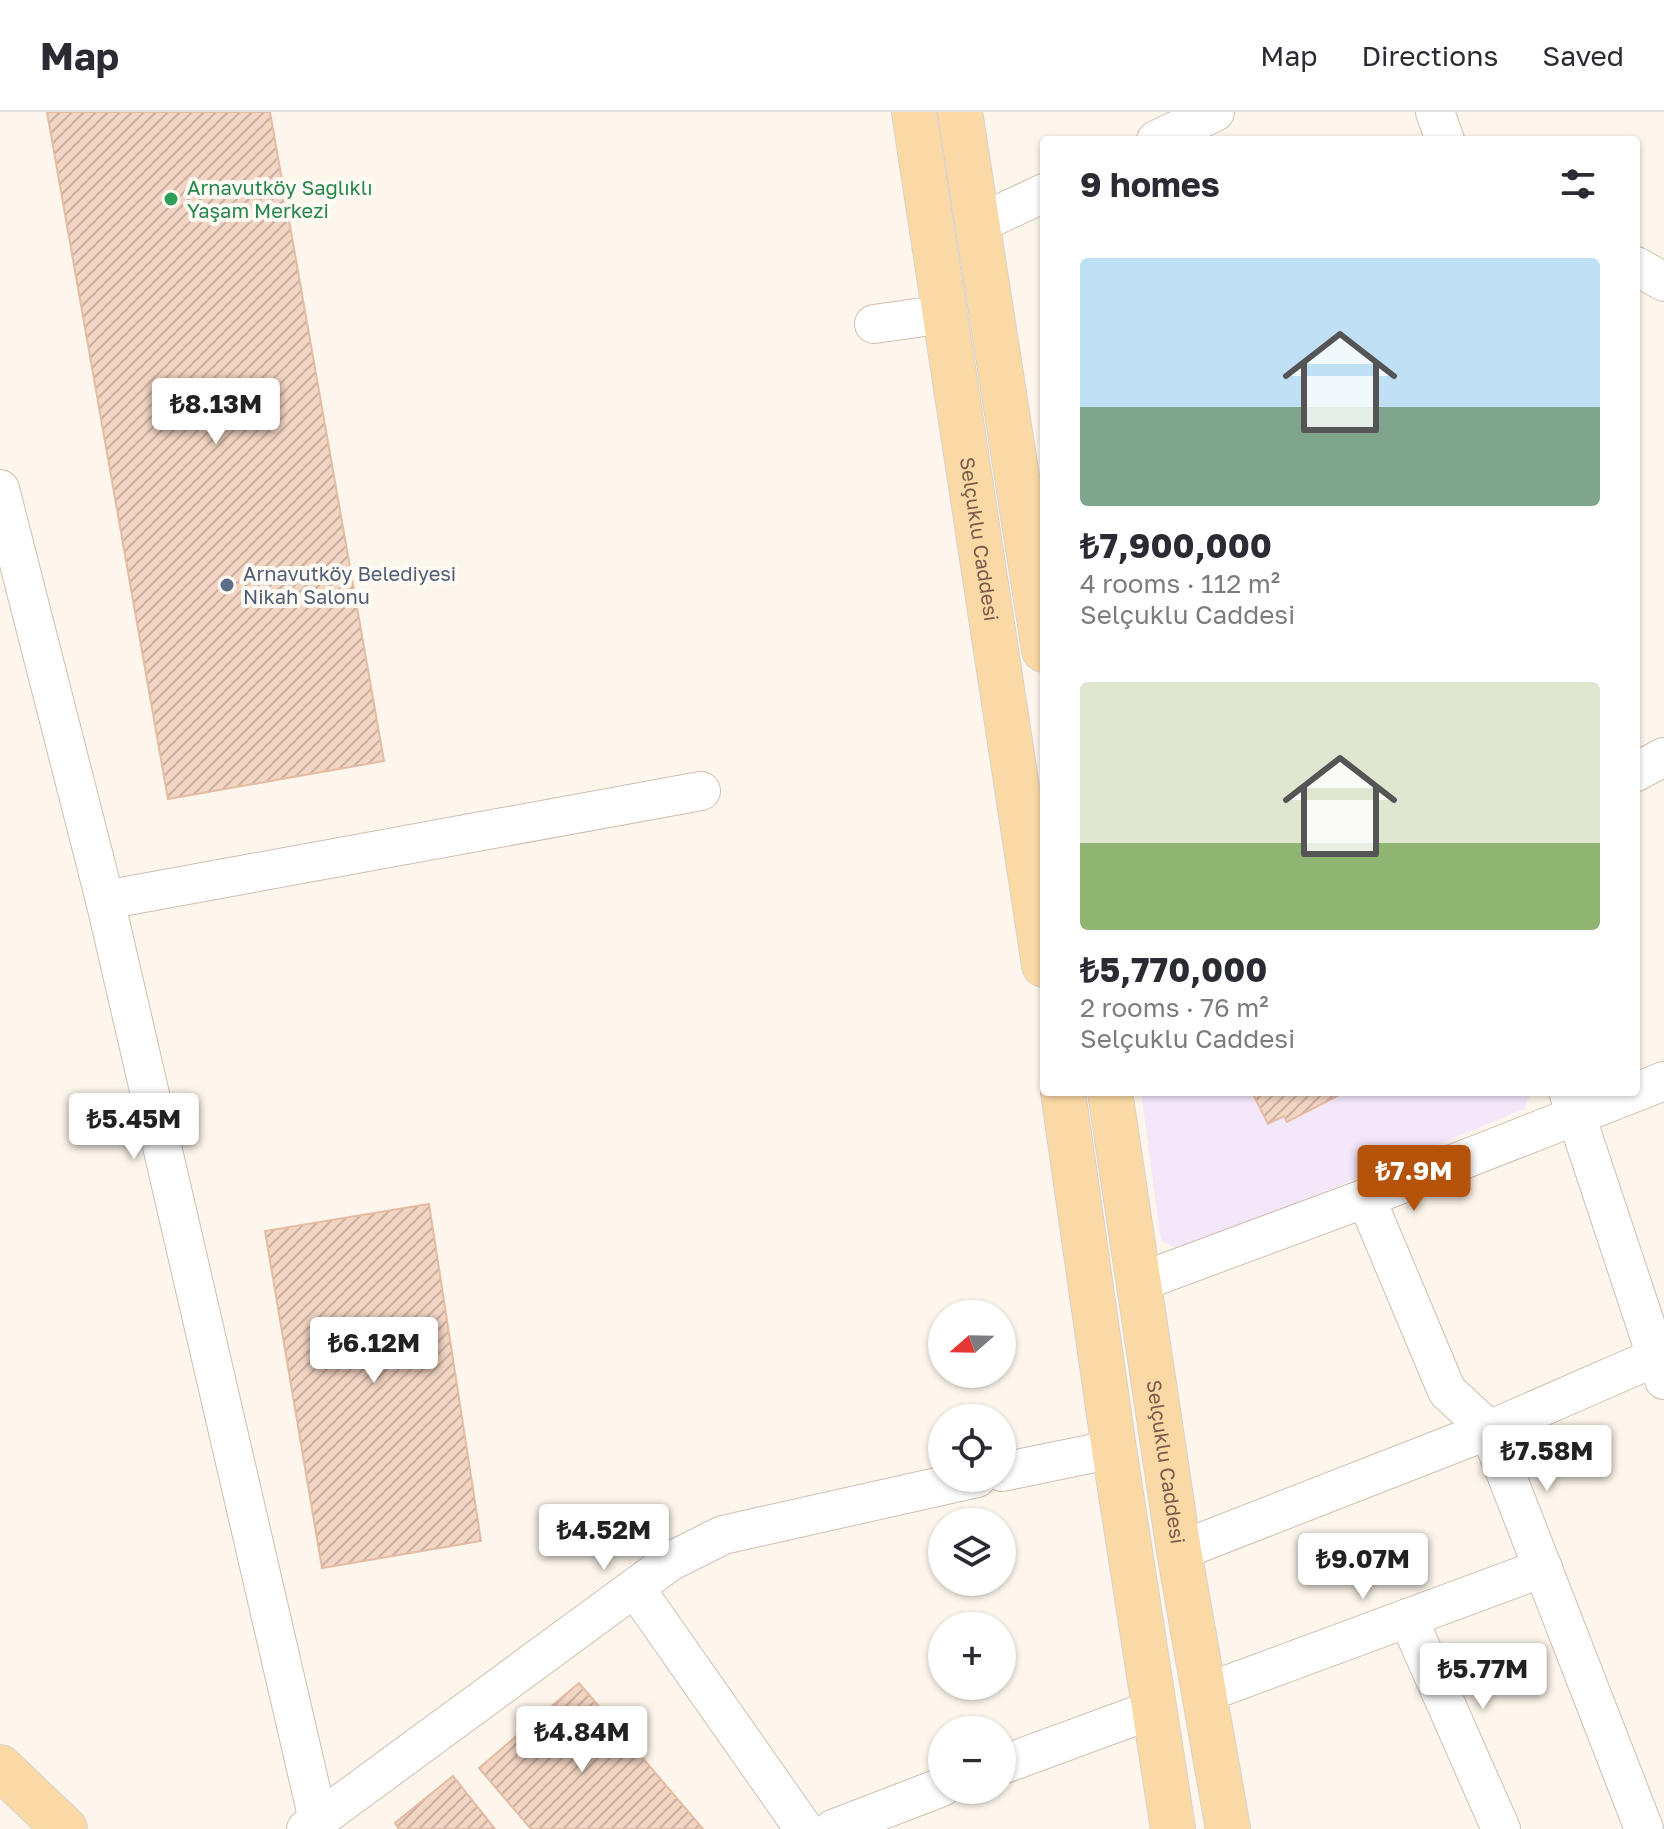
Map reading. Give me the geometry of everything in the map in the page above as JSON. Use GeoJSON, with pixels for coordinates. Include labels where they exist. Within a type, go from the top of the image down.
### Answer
{"type":"FeatureCollection","features":[{"type":"Feature","properties":{"kind":"main road","name":"Selçuklu Caddesi"},"geometry":{"type":"LineString","coordinates":[[914,112],[1040,939]]}},
{"type":"Feature","properties":{"kind":"main road"},"geometry":{"type":"LineString","coordinates":[[960,112],[990,307],[1032,489],[1040,596]]}},
{"type":"Feature","properties":{"kind":"main road"},"geometry":{"type":"LineString","coordinates":[[945,314],[990,307]]}},
{"type":"Feature","properties":{"kind":"main road"},"geometry":{"type":"LineString","coordinates":[[1064,1096],[1173,1829]]}},
{"type":"Feature","properties":{"kind":"main road","name":"Selçuklu Caddesi"},"geometry":{"type":"LineString","coordinates":[[1111,1096],[1179,1551],[1228,1829]]}},
{"type":"Feature","properties":{"kind":"main road"},"geometry":{"type":"LineString","coordinates":[[0,1767],[65,1829]]}},
{"type":"Feature","properties":{"kind":"street"},"geometry":{"type":"LineString","coordinates":[[1164,136],[1215,112]]}},
{"type":"Feature","properties":{"kind":"street"},"geometry":{"type":"LineString","coordinates":[[1435,112],[1444,136]]}},
{"type":"Feature","properties":{"kind":"street"},"geometry":{"type":"LineString","coordinates":[[978,224],[1040,195]]}},
{"type":"Feature","properties":{"kind":"street"},"geometry":{"type":"LineString","coordinates":[[1640,268],[1664,282]]}},
{"type":"Feature","properties":{"kind":"street"},"geometry":{"type":"LineString","coordinates":[[874,324],[945,314]]}},
{"type":"Feature","properties":{"kind":"street"},"geometry":{"type":"LineString","coordinates":[[0,489],[105,900],[312,1825],[671,1561],[723,1535],[928,1489]]}},
{"type":"Feature","properties":{"kind":"street"},"geometry":{"type":"LineString","coordinates":[[1640,770],[1664,757]]}},
{"type":"Feature","properties":{"kind":"street"},"geometry":{"type":"LineString","coordinates":[[105,900],[701,791]]}},
{"type":"Feature","properties":{"kind":"street"},"geometry":{"type":"LineString","coordinates":[[1640,1087],[1664,1081]]}},
{"type":"Feature","properties":{"kind":"street"},"geometry":{"type":"LineString","coordinates":[[1140,1282],[1366,1198],[1572,1104],[1604,1096]]}},
{"type":"Feature","properties":{"kind":"street"},"geometry":{"type":"LineString","coordinates":[[1179,1551],[1489,1430],[1660,1368],[1572,1104]]}},
{"type":"Feature","properties":{"kind":"street"},"geometry":{"type":"LineString","coordinates":[[1366,1198],[1447,1391],[1489,1430],[1644,1829]]}},
{"type":"Feature","properties":{"kind":"street"},"geometry":{"type":"LineString","coordinates":[[1016,1469],[1114,1449]]}},
{"type":"Feature","properties":{"kind":"street"},"geometry":{"type":"LineString","coordinates":[[1205,1693],[1543,1568]]}},
{"type":"Feature","properties":{"kind":"street"},"geometry":{"type":"LineString","coordinates":[[635,1588],[804,1829]]}},
{"type":"Feature","properties":{"kind":"street"},"geometry":{"type":"LineString","coordinates":[[1408,1618],[1501,1829]]}},
{"type":"Feature","properties":{"kind":"street"},"geometry":{"type":"LineString","coordinates":[[1016,1760],[1154,1709]]}},
{"type":"Feature","properties":{"kind":"street"},"geometry":{"type":"LineString","coordinates":[[833,1829],[928,1792]]}},
{"type":"Feature","properties":{"kind":"shaded area"},"geometry":{"type":"Polygon","coordinates":[[[1142,1096],[1529,1096],[1524,1109],[1182,1251],[1161,1241],[1142,1096]]]}},
{"type":"Feature","properties":{"kind":"building"},"geometry":{"type":"Polygon","coordinates":[[[47,112],[270,112],[384,761],[168,799],[47,112]]]}},
{"type":"Feature","properties":{"kind":"building"},"geometry":{"type":"Polygon","coordinates":[[[1254,1096],[1337,1096],[1287,1122],[1284,1116],[1268,1124],[1254,1096]]]}},
{"type":"Feature","properties":{"kind":"building"},"geometry":{"type":"Polygon","coordinates":[[[429,1204],[481,1541],[322,1568],[265,1231],[429,1204]]]}},
{"type":"Feature","properties":{"kind":"building"},"geometry":{"type":"Polygon","coordinates":[[[579,1683],[703,1829],[531,1829],[479,1768],[579,1683]]]}},
{"type":"Feature","properties":{"kind":"building"},"geometry":{"type":"Polygon","coordinates":[[[453,1776],[495,1829],[399,1829],[395,1823],[453,1776]]]}},
{"type":"Feature","properties":{"kind":"place","name":"Arnavutköy Sağlıklı Yaşam Merkezi"},"geometry":{"type":"Point","coordinates":[171,199]}},
{"type":"Feature","properties":{"kind":"place","name":"Arnavutköy Belediyesi Nikah Salonu"},"geometry":{"type":"Point","coordinates":[227,585]}}]}
